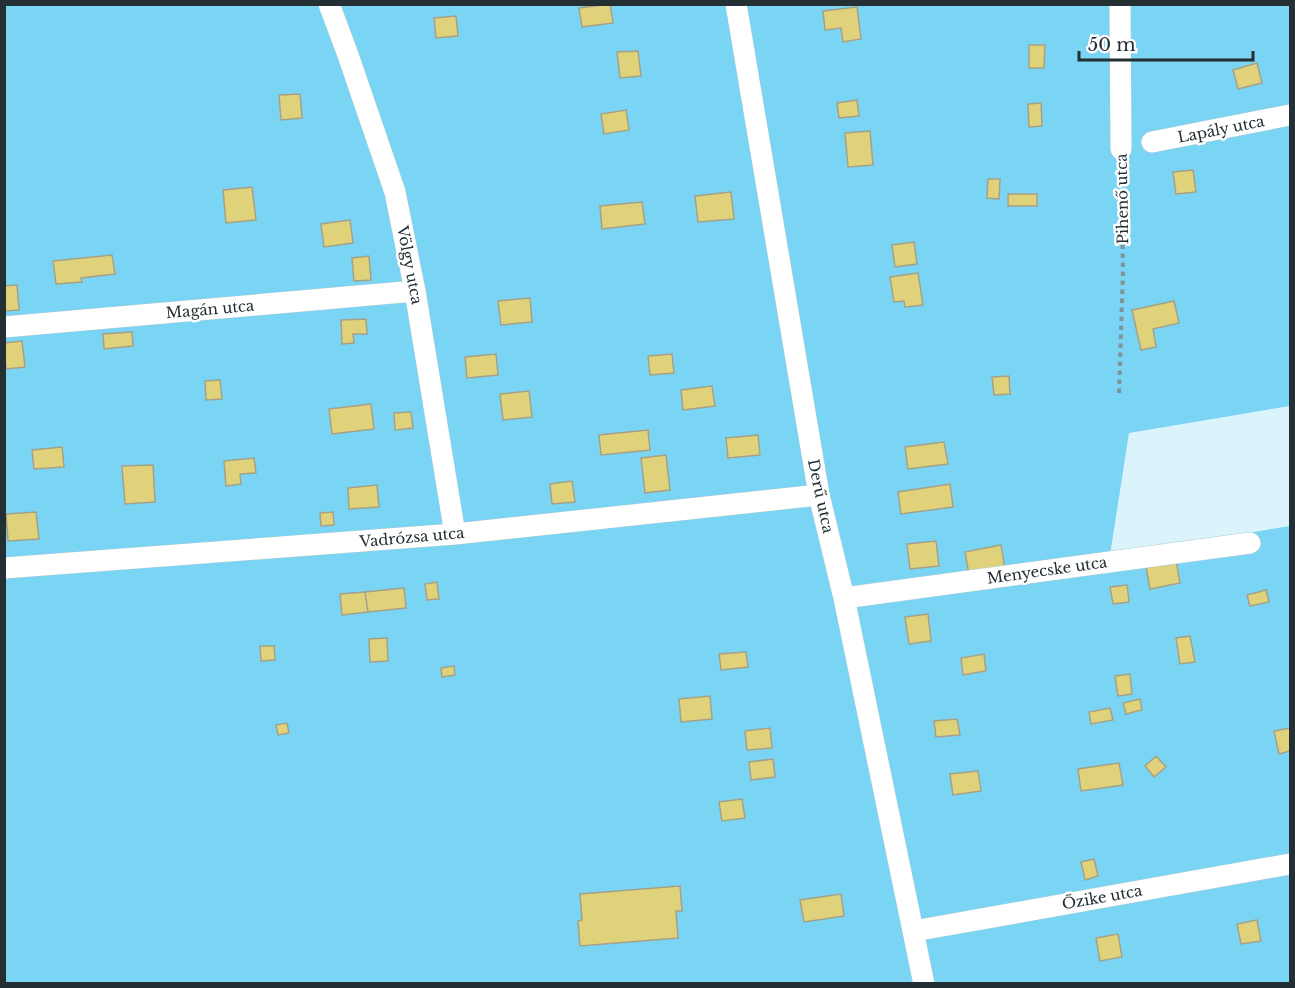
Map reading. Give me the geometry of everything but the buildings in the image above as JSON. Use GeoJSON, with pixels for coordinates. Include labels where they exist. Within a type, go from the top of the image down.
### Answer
{"type":"FeatureCollection","features":[{"type":"Feature","properties":{"kind":"street","name":"Völgy utca"},"geometry":{"type":"LineString","coordinates":[[329,4],[395,192],[415,291],[455,534]]}},
{"type":"Feature","properties":{"kind":"street","name":"Derű utca"},"geometry":{"type":"LineString","coordinates":[[736,4],[819,495],[844,598],[924,984]]}},
{"type":"Feature","properties":{"kind":"street","name":"Pihenő utca"},"geometry":{"type":"LineString","coordinates":[[1120,4],[1121,149]]}},
{"type":"Feature","properties":{"kind":"street","name":"Lapály utca"},"geometry":{"type":"LineString","coordinates":[[1152,142],[1290,115]]}},
{"type":"Feature","properties":{"kind":"street","name":"Magán utca"},"geometry":{"type":"LineString","coordinates":[[4,327],[415,291]]}},
{"type":"Feature","properties":{"kind":"street","name":"Vadrózsa utca"},"geometry":{"type":"LineString","coordinates":[[4,568],[455,534],[819,495]]}},
{"type":"Feature","properties":{"kind":"street","name":"Menyecske utca"},"geometry":{"type":"LineString","coordinates":[[844,598],[1250,543]]}},
{"type":"Feature","properties":{"kind":"street","name":"Őzike utca"},"geometry":{"type":"LineString","coordinates":[[914,931],[1290,864]]}},
{"type":"Feature","properties":{"kind":"path","name":"Pihenő utca"},"geometry":{"type":"LineString","coordinates":[[1119,393],[1123,271],[1121,149]]}},
{"type":"Feature","properties":{"kind":"shaded area"},"geometry":{"type":"Polygon","coordinates":[[[5,5],[1290,5],[1290,406],[1129,433],[1110,555],[1290,526],[1290,983],[5,984],[5,5]]]}}]}
